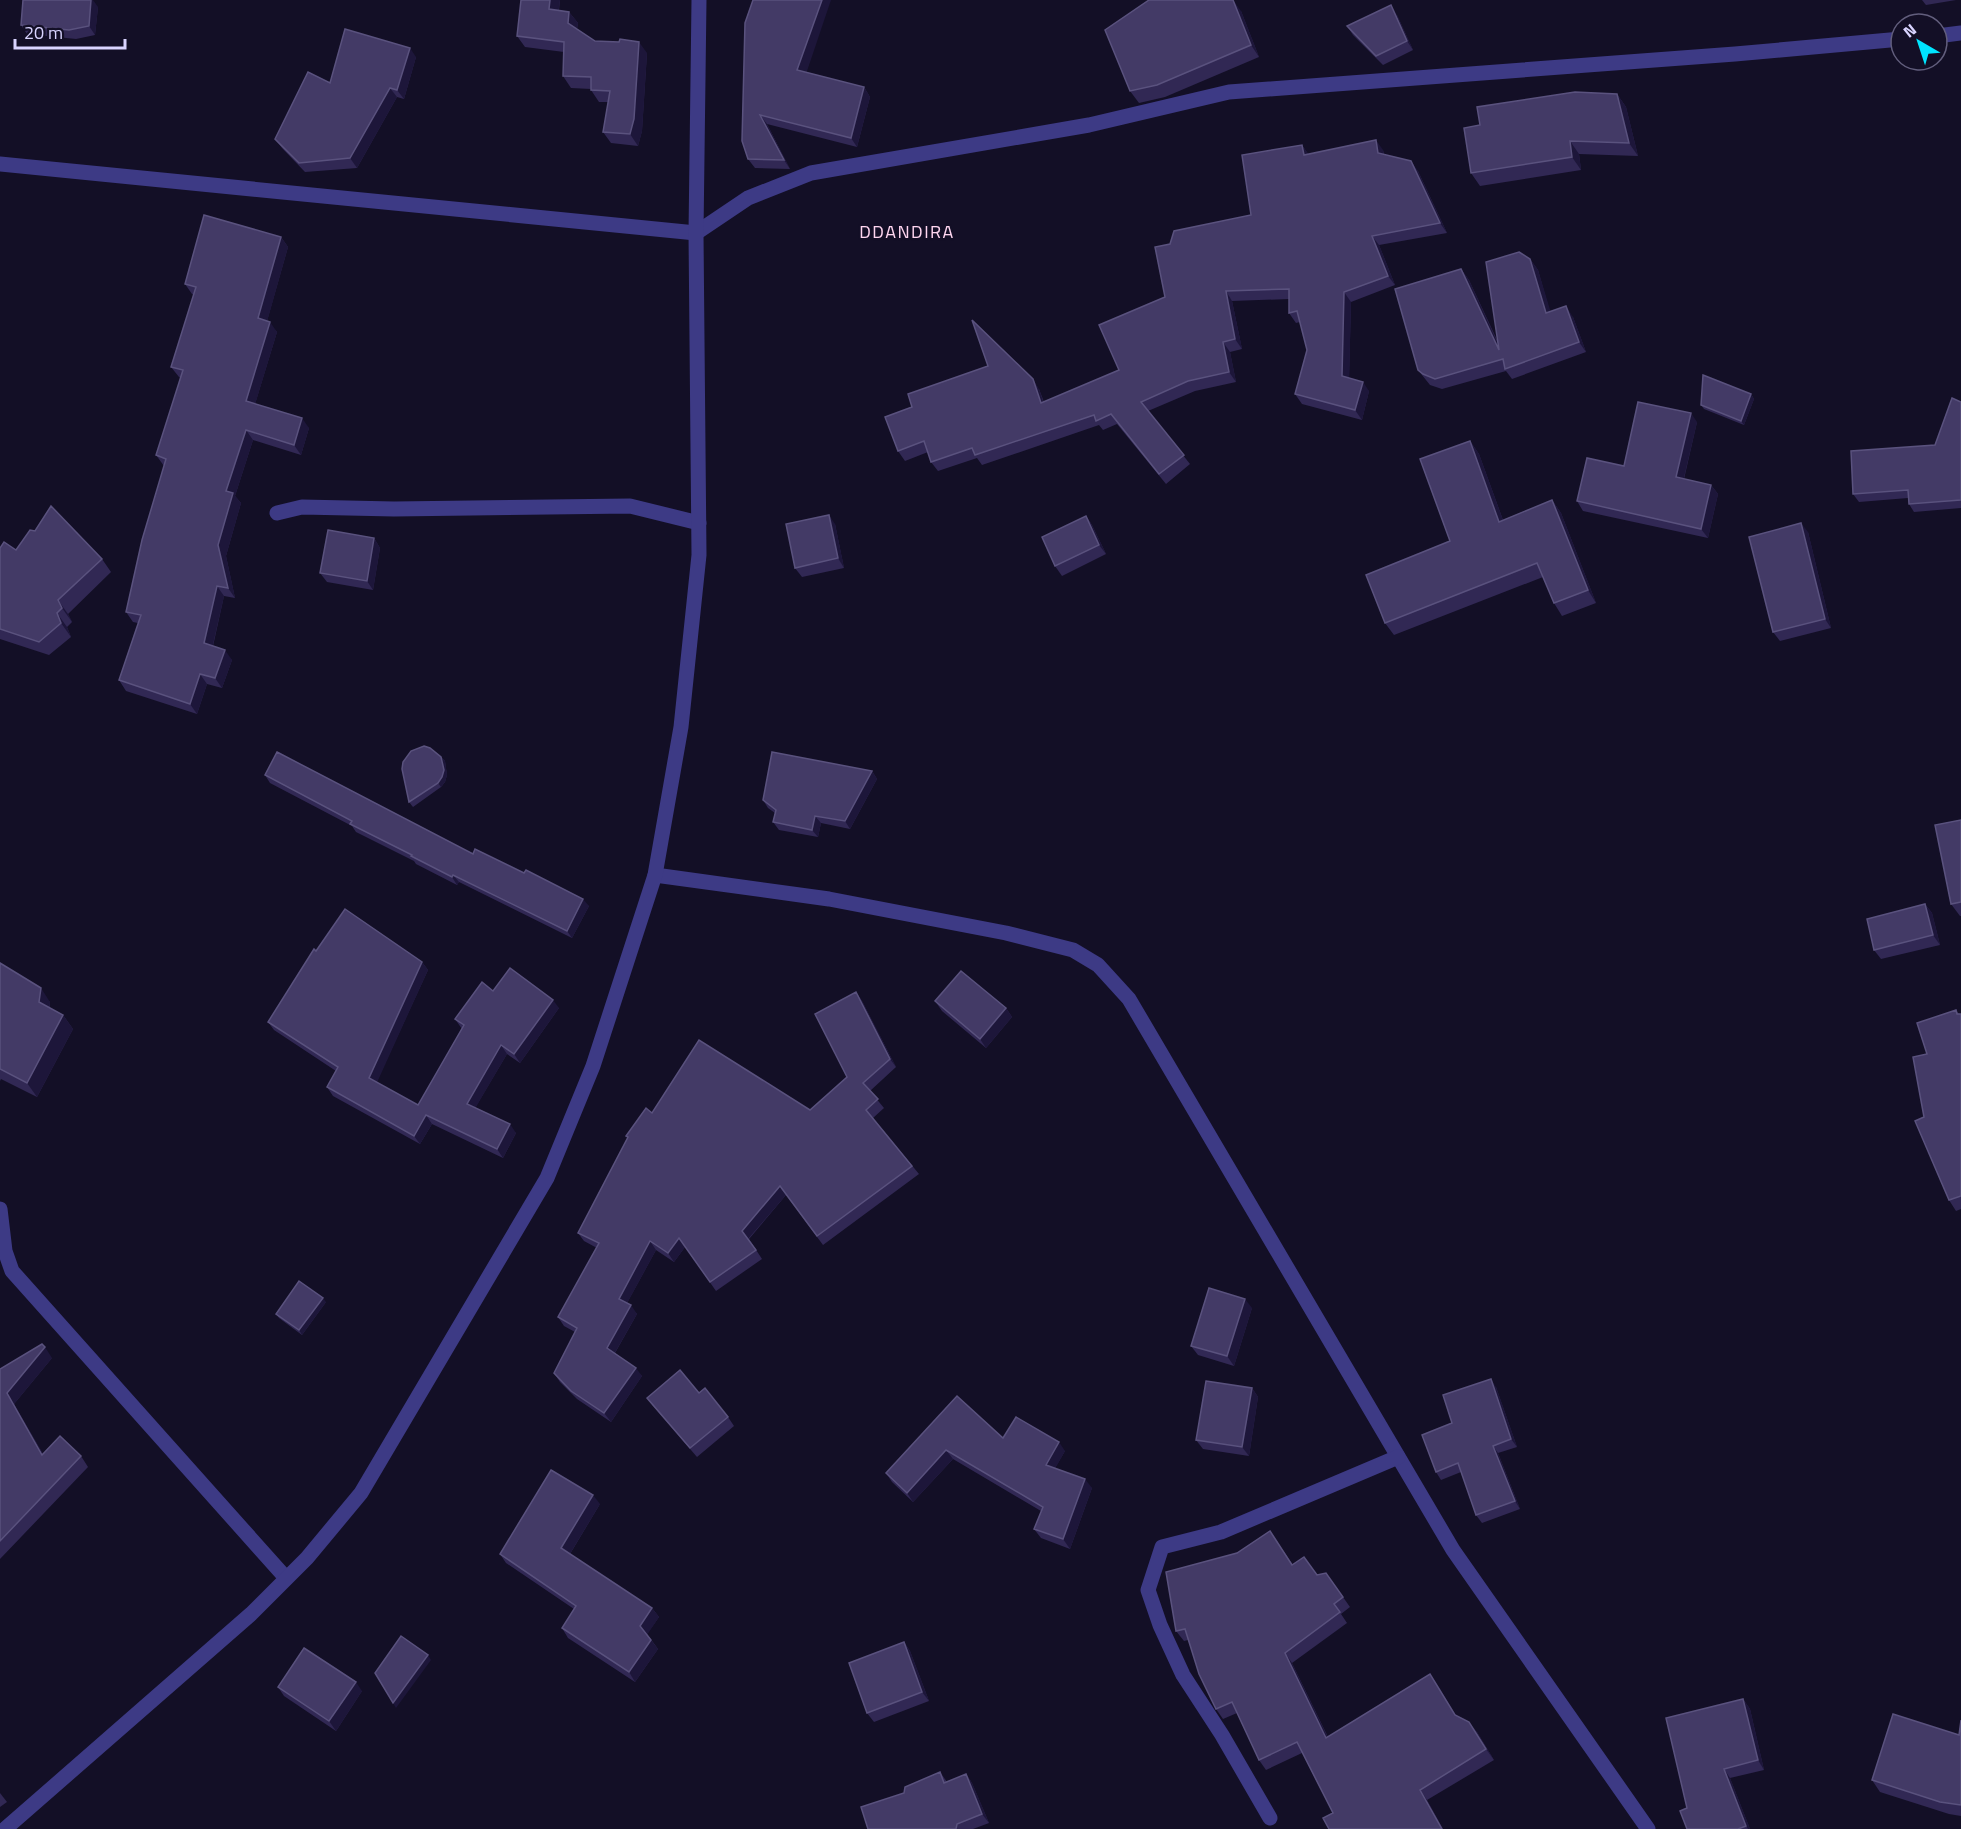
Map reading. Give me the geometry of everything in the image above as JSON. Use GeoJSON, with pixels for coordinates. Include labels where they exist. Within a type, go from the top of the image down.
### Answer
{"type":"FeatureCollection","features":[{"type":"Feature","properties":{"kind":"street"},"geometry":{"type":"LineString","coordinates":[[5,1829],[251,1614],[307,1558],[361,1493],[547,1178],[593,1066],[655,875],[681,727],[699,555],[696,233],[699,0]]}},
{"type":"Feature","properties":{"kind":"street"},"geometry":{"type":"LineString","coordinates":[[0,164],[696,233],[748,198],[811,173],[1089,124],[1229,92],[1736,54],[1889,40]]}},
{"type":"Feature","properties":{"kind":"street"},"geometry":{"type":"LineString","coordinates":[[277,513],[302,507],[394,509],[630,506],[699,524]]}},
{"type":"Feature","properties":{"kind":"street"},"geometry":{"type":"LineString","coordinates":[[655,875],[828,899],[1006,933],[1073,950],[1098,964],[1129,999],[1453,1550],[1648,1829]]}},
{"type":"Feature","properties":{"kind":"street"},"geometry":{"type":"LineString","coordinates":[[0,1209],[5,1251],[12,1271],[286,1578]]}},
{"type":"Feature","properties":{"kind":"street"},"geometry":{"type":"LineString","coordinates":[[1270,1818],[1183,1675],[1160,1625],[1148,1590],[1162,1547],[1221,1532],[1398,1457]]}},
{"type":"Feature","properties":{"kind":"building"},"geometry":{"type":"Polygon","coordinates":[[[23,0],[91,0],[89,26],[69,30],[21,25],[23,0]]]}},
{"type":"Feature","properties":{"kind":"building"},"geometry":{"type":"Polygon","coordinates":[[[521,0],[550,0],[549,9],[569,12],[568,23],[595,41],[619,42],[620,39],[639,42],[634,119],[630,134],[603,132],[610,91],[591,90],[591,77],[563,76],[564,42],[517,36],[521,0]]]}},
{"type":"Feature","properties":{"kind":"building"},"geometry":{"type":"Polygon","coordinates":[[[753,0],[822,0],[797,70],[864,87],[851,138],[760,115],[784,160],[748,159],[742,141],[745,23],[753,0]]]}},
{"type":"Feature","properties":{"kind":"building"},"geometry":{"type":"Polygon","coordinates":[[[1149,0],[1233,0],[1251,45],[1157,85],[1130,91],[1105,30],[1149,0]]]}},
{"type":"Feature","properties":{"kind":"building"},"geometry":{"type":"Polygon","coordinates":[[[1391,5],[1407,41],[1376,56],[1347,26],[1391,5]]]}},
{"type":"Feature","properties":{"kind":"building"},"geometry":{"type":"Polygon","coordinates":[[[345,29],[410,48],[397,90],[390,88],[350,158],[299,163],[275,139],[308,72],[330,83],[345,29]]]}},
{"type":"Feature","properties":{"kind":"building"},"geometry":{"type":"Polygon","coordinates":[[[1575,92],[1617,94],[1629,143],[1570,141],[1572,157],[1471,173],[1464,128],[1480,125],[1477,107],[1575,92]]]}},
{"type":"Feature","properties":{"kind":"building"},"geometry":{"type":"Polygon","coordinates":[[[1376,140],[1378,153],[1411,161],[1440,223],[1372,236],[1388,276],[1344,292],[1342,376],[1363,382],[1355,410],[1295,394],[1307,350],[1297,311],[1289,313],[1289,289],[1226,291],[1235,339],[1223,342],[1229,372],[1188,381],[1141,402],[1184,455],[1159,474],[1111,414],[1096,421],[1094,415],[975,455],[972,448],[931,462],[924,441],[898,451],[885,417],[912,407],[908,394],[988,366],[972,320],[1033,379],[1041,403],[1119,370],[1099,325],[1165,297],[1155,247],[1170,244],[1174,231],[1251,215],[1242,155],[1302,145],[1304,155],[1376,140]]]}},
{"type":"Feature","properties":{"kind":"building"},"geometry":{"type":"Polygon","coordinates":[[[204,215],[281,237],[258,318],[270,322],[246,401],[302,418],[294,445],[246,430],[226,491],[233,493],[218,545],[228,588],[217,586],[204,643],[225,650],[215,678],[200,674],[190,704],[119,680],[141,615],[126,612],[142,540],[166,459],[156,455],[183,370],[171,367],[196,287],[185,284],[204,215]]]}},
{"type":"Feature","properties":{"kind":"building"},"geometry":{"type":"Polygon","coordinates":[[[1519,252],[1530,259],[1546,313],[1566,306],[1579,342],[1505,369],[1503,359],[1435,379],[1418,370],[1395,289],[1461,269],[1499,350],[1486,262],[1519,252]]]}},
{"type":"Feature","properties":{"kind":"building"},"geometry":{"type":"Polygon","coordinates":[[[1703,375],[1751,394],[1741,421],[1701,405],[1703,375]]]}},
{"type":"Feature","properties":{"kind":"building"},"geometry":{"type":"Polygon","coordinates":[[[1952,398],[1961,402],[1961,500],[1909,504],[1908,490],[1853,494],[1851,451],[1935,445],[1952,398]]]}},
{"type":"Feature","properties":{"kind":"building"},"geometry":{"type":"Polygon","coordinates":[[[1638,402],[1691,413],[1676,477],[1711,485],[1701,529],[1577,501],[1587,458],[1624,466],[1638,402]]]}},
{"type":"Feature","properties":{"kind":"building"},"geometry":{"type":"Polygon","coordinates":[[[1470,441],[1499,522],[1552,500],[1588,590],[1554,603],[1537,563],[1385,623],[1366,575],[1450,541],[1420,459],[1470,441]]]}},
{"type":"Feature","properties":{"kind":"building"},"geometry":{"type":"Polygon","coordinates":[[[51,506],[102,559],[58,600],[62,608],[57,613],[61,623],[39,642],[0,629],[0,548],[4,542],[16,550],[30,530],[35,531],[51,506]]]}},
{"type":"Feature","properties":{"kind":"building"},"geometry":{"type":"Polygon","coordinates":[[[829,515],[838,558],[795,568],[786,524],[829,515]]]}},
{"type":"Feature","properties":{"kind":"building"},"geometry":{"type":"Polygon","coordinates":[[[1086,516],[1099,545],[1055,566],[1042,537],[1086,516]]]}},
{"type":"Feature","properties":{"kind":"building"},"geometry":{"type":"Polygon","coordinates":[[[1801,523],[1825,619],[1773,632],[1749,537],[1801,523]]]}},
{"type":"Feature","properties":{"kind":"building"},"geometry":{"type":"Polygon","coordinates":[[[328,530],[374,538],[367,581],[320,573],[328,530]]]}},
{"type":"Feature","properties":{"kind":"building"},"geometry":{"type":"Polygon","coordinates":[[[424,746],[441,757],[444,770],[438,783],[409,802],[402,769],[403,762],[411,751],[424,746]]]}},
{"type":"Feature","properties":{"kind":"building"},"geometry":{"type":"Polygon","coordinates":[[[277,752],[473,854],[475,849],[524,873],[526,870],[583,899],[567,931],[411,856],[350,824],[352,821],[265,775],[277,752]]]}},
{"type":"Feature","properties":{"kind":"building"},"geometry":{"type":"Polygon","coordinates":[[[772,752],[872,771],[845,821],[815,816],[812,830],[773,822],[776,810],[763,800],[772,752]]]}},
{"type":"Feature","properties":{"kind":"building"},"geometry":{"type":"Polygon","coordinates":[[[1961,820],[1961,902],[1951,904],[1935,825],[1961,820]]]}},
{"type":"Feature","properties":{"kind":"building"},"geometry":{"type":"Polygon","coordinates":[[[1925,904],[1933,935],[1874,950],[1867,919],[1925,904]]]}},
{"type":"Feature","properties":{"kind":"building"},"geometry":{"type":"Polygon","coordinates":[[[345,909],[422,962],[369,1078],[418,1105],[464,1025],[455,1019],[482,982],[493,991],[510,968],[553,1000],[514,1054],[501,1045],[467,1104],[510,1124],[497,1149],[426,1115],[414,1136],[327,1087],[338,1067],[268,1022],[314,949],[316,951],[345,909]]]}},
{"type":"Feature","properties":{"kind":"building"},"geometry":{"type":"Polygon","coordinates":[[[0,963],[41,988],[39,1002],[63,1015],[27,1083],[0,1069],[0,963]]]}},
{"type":"Feature","properties":{"kind":"building"},"geometry":{"type":"Polygon","coordinates":[[[961,971],[1006,1008],[980,1039],[935,1001],[961,971]]]}},
{"type":"Feature","properties":{"kind":"building"},"geometry":{"type":"Polygon","coordinates":[[[856,992],[890,1059],[863,1083],[878,1099],[866,1110],[912,1166],[817,1236],[780,1186],[742,1231],[756,1250],[710,1282],[679,1238],[668,1253],[650,1241],[619,1299],[631,1305],[607,1348],[636,1368],[604,1413],[571,1391],[554,1373],[577,1328],[558,1317],[599,1243],[578,1233],[628,1137],[626,1136],[646,1108],[652,1113],[699,1040],[810,1110],[847,1077],[815,1014],[856,992]]]}},
{"type":"Feature","properties":{"kind":"building"},"geometry":{"type":"Polygon","coordinates":[[[1956,1010],[1957,1014],[1961,1014],[1961,1196],[1949,1200],[1915,1121],[1924,1117],[1913,1057],[1927,1054],[1917,1023],[1956,1010]]]}},
{"type":"Feature","properties":{"kind":"building"},"geometry":{"type":"Polygon","coordinates":[[[299,1281],[323,1298],[299,1330],[276,1314],[299,1281]]]}},
{"type":"Feature","properties":{"kind":"building"},"geometry":{"type":"Polygon","coordinates":[[[1209,1288],[1245,1299],[1227,1356],[1191,1346],[1209,1288]]]}},
{"type":"Feature","properties":{"kind":"building"},"geometry":{"type":"Polygon","coordinates":[[[42,1344],[45,1347],[7,1393],[42,1455],[60,1436],[81,1456],[0,1541],[0,1369],[42,1344]]]}},
{"type":"Feature","properties":{"kind":"building"},"geometry":{"type":"Polygon","coordinates":[[[680,1370],[699,1393],[705,1388],[728,1417],[690,1448],[647,1398],[680,1370]]]}},
{"type":"Feature","properties":{"kind":"building"},"geometry":{"type":"Polygon","coordinates":[[[1491,1379],[1511,1439],[1493,1446],[1515,1501],[1476,1515],[1458,1463],[1436,1472],[1422,1435],[1452,1423],[1443,1395],[1491,1379]]]}},
{"type":"Feature","properties":{"kind":"building"},"geometry":{"type":"Polygon","coordinates":[[[1206,1381],[1252,1388],[1242,1447],[1196,1440],[1206,1381]]]}},
{"type":"Feature","properties":{"kind":"building"},"geometry":{"type":"Polygon","coordinates":[[[957,1396],[1003,1438],[1016,1417],[1059,1442],[1046,1465],[1085,1479],[1063,1539],[1034,1529],[1043,1507],[946,1450],[907,1493],[886,1473],[957,1396]]]}},
{"type":"Feature","properties":{"kind":"building"},"geometry":{"type":"Polygon","coordinates":[[[551,1470],[593,1495],[561,1548],[652,1608],[640,1626],[651,1640],[629,1672],[562,1628],[576,1606],[500,1554],[551,1470]]]}},
{"type":"Feature","properties":{"kind":"building"},"geometry":{"type":"Polygon","coordinates":[[[1270,1531],[1292,1565],[1304,1557],[1317,1575],[1326,1573],[1343,1597],[1334,1604],[1340,1612],[1285,1653],[1326,1738],[1430,1674],[1455,1715],[1469,1722],[1486,1749],[1420,1790],[1442,1829],[1329,1829],[1323,1818],[1333,1813],[1297,1742],[1259,1760],[1232,1702],[1216,1709],[1199,1674],[1185,1629],[1176,1631],[1166,1572],[1237,1553],[1270,1531]]]}},
{"type":"Feature","properties":{"kind":"building"},"geometry":{"type":"Polygon","coordinates":[[[401,1636],[428,1655],[393,1703],[375,1673],[401,1636]]]}},
{"type":"Feature","properties":{"kind":"building"},"geometry":{"type":"Polygon","coordinates":[[[904,1642],[922,1692],[867,1713],[849,1663],[904,1642]]]}},
{"type":"Feature","properties":{"kind":"building"},"geometry":{"type":"Polygon","coordinates":[[[304,1648],[356,1682],[329,1721],[278,1687],[304,1648]]]}},
{"type":"Feature","properties":{"kind":"building"},"geometry":{"type":"Polygon","coordinates":[[[1743,1699],[1758,1760],[1724,1769],[1746,1826],[1738,1829],[1687,1829],[1680,1811],[1687,1808],[1666,1718],[1743,1699]]]}},
{"type":"Feature","properties":{"kind":"building"},"geometry":{"type":"Polygon","coordinates":[[[1893,1714],[1959,1735],[1961,1720],[1961,1805],[1940,1802],[1872,1780],[1893,1714]]]}},
{"type":"Feature","properties":{"kind":"building"},"geometry":{"type":"Polygon","coordinates":[[[940,1772],[944,1783],[966,1774],[982,1814],[957,1824],[956,1829],[868,1829],[861,1807],[904,1793],[905,1787],[940,1772]]]}},
{"type":"Feature","properties":{"kind":"district","name":"DDANDIRA"},"geometry":{"type":"Point","coordinates":[907,231]}}]}
